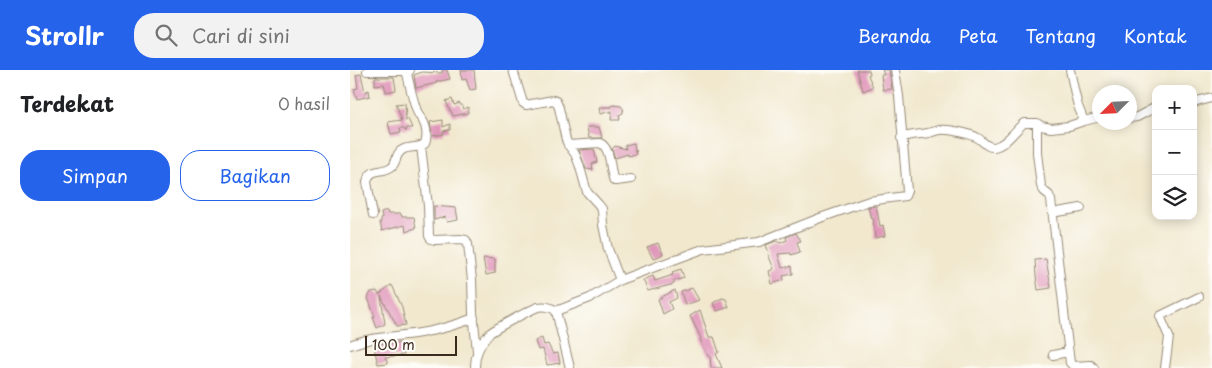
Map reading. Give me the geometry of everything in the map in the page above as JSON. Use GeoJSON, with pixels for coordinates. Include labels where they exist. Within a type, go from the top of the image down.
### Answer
{"type":"FeatureCollection","features":[{"type":"Feature","properties":{"kind":"street"},"geometry":{"type":"LineString","coordinates":[[367,71],[409,70],[407,74],[416,111],[425,126],[426,141],[421,146],[403,149],[398,152],[391,167],[371,174],[368,177],[367,182],[374,215]]}},
{"type":"Feature","properties":{"kind":"street"},"geometry":{"type":"LineString","coordinates":[[513,70],[523,103],[553,100],[556,102],[566,140],[575,154],[587,192],[602,210],[608,249],[620,280]]}},
{"type":"Feature","properties":{"kind":"street"},"geometry":{"type":"LineString","coordinates":[[556,311],[590,298],[620,280],[703,249],[759,242],[868,201],[905,196],[907,191],[895,70]]}},
{"type":"Feature","properties":{"kind":"street"},"geometry":{"type":"LineString","coordinates":[[1070,70],[1075,94],[1084,121]]}},
{"type":"Feature","properties":{"kind":"street"},"geometry":{"type":"LineString","coordinates":[[1197,102],[1212,98]]}},
{"type":"Feature","properties":{"kind":"street"},"geometry":{"type":"LineString","coordinates":[[1137,117],[1152,109]]}},
{"type":"Feature","properties":{"kind":"street"},"geometry":{"type":"LineString","coordinates":[[902,138],[911,134],[950,130],[976,137],[988,146],[993,147],[1009,138],[1024,123],[1037,123],[1051,128],[1068,126],[1092,119]]}},
{"type":"Feature","properties":{"kind":"street"},"geometry":{"type":"LineString","coordinates":[[1037,123],[1036,153],[1041,186],[1050,197],[1070,362],[1073,366],[1091,364],[1094,368]]}},
{"type":"Feature","properties":{"kind":"street"},"geometry":{"type":"LineString","coordinates":[[568,145],[603,144],[607,150],[614,181],[631,179]]}},
{"type":"Feature","properties":{"kind":"street"},"geometry":{"type":"LineString","coordinates":[[421,146],[428,206],[429,236],[435,240],[466,240],[468,244],[477,351],[475,368]]}},
{"type":"Feature","properties":{"kind":"street"},"geometry":{"type":"LineString","coordinates":[[1052,213],[1081,208]]}},
{"type":"Feature","properties":{"kind":"street"},"geometry":{"type":"LineString","coordinates":[[1165,368],[1169,337],[1160,316],[1198,297]]}},
{"type":"Feature","properties":{"kind":"street"},"geometry":{"type":"LineString","coordinates":[[477,351],[492,331],[539,307],[547,307],[556,311],[570,368]]}},
{"type":"Feature","properties":{"kind":"street"},"geometry":{"type":"LineString","coordinates":[[350,344],[374,338],[447,328],[474,318]]}},
{"type":"Feature","properties":{"kind":"street"},"geometry":{"type":"LineString","coordinates":[[1053,355],[1068,352]]}},
{"type":"Feature","properties":{"kind":"building"},"geometry":{"type":"Polygon","coordinates":[[[442,70],[447,70],[450,79],[416,88],[414,75],[422,72],[442,73],[442,70]]]}},
{"type":"Feature","properties":{"kind":"building"},"geometry":{"type":"Polygon","coordinates":[[[461,70],[474,70],[476,89],[470,90],[466,79],[462,80],[461,70]]]}},
{"type":"Feature","properties":{"kind":"building"},"geometry":{"type":"Polygon","coordinates":[[[857,70],[869,70],[870,74],[868,75],[873,87],[863,91],[857,70]]]}},
{"type":"Feature","properties":{"kind":"building"},"geometry":{"type":"Polygon","coordinates":[[[882,70],[889,70],[892,89],[883,90],[881,75],[884,75],[882,70]]]}},
{"type":"Feature","properties":{"kind":"building"},"geometry":{"type":"Polygon","coordinates":[[[361,74],[365,92],[369,90],[370,96],[357,99],[354,89],[358,88],[356,75],[361,74]]]}},
{"type":"Feature","properties":{"kind":"building"},"geometry":{"type":"Polygon","coordinates":[[[375,77],[394,77],[396,90],[386,92],[384,84],[375,85],[375,77]]]}},
{"type":"Feature","properties":{"kind":"building"},"geometry":{"type":"Polygon","coordinates":[[[452,99],[454,105],[460,103],[463,109],[468,107],[468,113],[453,116],[446,101],[452,99]]]}},
{"type":"Feature","properties":{"kind":"building"},"geometry":{"type":"Polygon","coordinates":[[[405,103],[406,120],[408,119],[412,128],[406,128],[407,130],[405,130],[400,128],[401,132],[391,134],[388,122],[402,120],[396,104],[405,103]]]}},
{"type":"Feature","properties":{"kind":"building"},"geometry":{"type":"Polygon","coordinates":[[[612,105],[621,106],[624,110],[619,115],[620,120],[611,120],[612,111],[600,114],[599,107],[612,107],[612,105]]]}},
{"type":"Feature","properties":{"kind":"building"},"geometry":{"type":"Polygon","coordinates":[[[443,120],[443,127],[450,124],[450,130],[443,131],[444,134],[432,136],[430,122],[443,120]]]}},
{"type":"Feature","properties":{"kind":"building"},"geometry":{"type":"Polygon","coordinates":[[[587,127],[599,127],[602,138],[589,138],[587,127]]]}},
{"type":"Feature","properties":{"kind":"building"},"geometry":{"type":"Polygon","coordinates":[[[634,143],[636,154],[615,158],[612,149],[615,146],[626,149],[625,145],[634,143]]]}},
{"type":"Feature","properties":{"kind":"building"},"geometry":{"type":"Polygon","coordinates":[[[594,149],[597,162],[592,164],[593,170],[586,169],[579,150],[594,149]]]}},
{"type":"Feature","properties":{"kind":"building"},"geometry":{"type":"Polygon","coordinates":[[[434,206],[456,208],[458,220],[447,222],[445,217],[434,220],[434,206]]]}},
{"type":"Feature","properties":{"kind":"building"},"geometry":{"type":"Polygon","coordinates":[[[876,206],[880,226],[883,225],[885,236],[875,238],[873,218],[871,219],[868,207],[876,206]]]}},
{"type":"Feature","properties":{"kind":"building"},"geometry":{"type":"Polygon","coordinates":[[[387,211],[388,214],[414,217],[416,228],[406,231],[405,225],[382,231],[380,223],[381,213],[387,211]]]}},
{"type":"Feature","properties":{"kind":"building"},"geometry":{"type":"Polygon","coordinates":[[[796,233],[801,241],[797,242],[800,252],[791,255],[791,253],[778,254],[782,268],[792,266],[793,274],[783,276],[784,280],[772,284],[769,271],[774,269],[766,245],[776,241],[781,243],[787,240],[786,237],[796,233]]]}},
{"type":"Feature","properties":{"kind":"building"},"geometry":{"type":"Polygon","coordinates":[[[658,243],[663,254],[653,259],[647,247],[658,243]]]}},
{"type":"Feature","properties":{"kind":"building"},"geometry":{"type":"Polygon","coordinates":[[[483,258],[495,259],[495,273],[486,275],[483,258]]]}},
{"type":"Feature","properties":{"kind":"building"},"geometry":{"type":"Polygon","coordinates":[[[1046,259],[1051,288],[1038,290],[1035,260],[1046,259]]]}},
{"type":"Feature","properties":{"kind":"building"},"geometry":{"type":"Polygon","coordinates":[[[681,269],[684,278],[674,281],[674,284],[648,291],[643,280],[653,276],[655,281],[673,275],[672,272],[681,269]]]}},
{"type":"Feature","properties":{"kind":"building"},"geometry":{"type":"Polygon","coordinates":[[[392,285],[402,307],[406,325],[397,326],[381,296],[385,324],[377,328],[368,298],[371,292],[377,291],[379,295],[392,285]]]}},
{"type":"Feature","properties":{"kind":"building"},"geometry":{"type":"Polygon","coordinates":[[[692,288],[699,300],[685,305],[681,292],[692,288]]]}},
{"type":"Feature","properties":{"kind":"building"},"geometry":{"type":"Polygon","coordinates":[[[675,290],[677,298],[669,302],[672,309],[663,314],[658,299],[675,290]]]}},
{"type":"Feature","properties":{"kind":"building"},"geometry":{"type":"Polygon","coordinates":[[[722,298],[726,299],[729,307],[717,311],[713,303],[722,298]]]}},
{"type":"Feature","properties":{"kind":"building"},"geometry":{"type":"Polygon","coordinates":[[[700,310],[709,337],[714,337],[719,352],[716,354],[722,368],[711,368],[710,356],[708,356],[690,316],[700,310]]]}},
{"type":"Feature","properties":{"kind":"building"},"geometry":{"type":"Polygon","coordinates":[[[542,338],[544,345],[548,344],[553,354],[558,353],[560,363],[547,365],[543,349],[538,350],[535,341],[542,338]]]}},
{"type":"Feature","properties":{"kind":"building"},"geometry":{"type":"Polygon","coordinates":[[[401,342],[404,355],[385,357],[388,363],[378,364],[375,345],[401,342]]]}}]}
